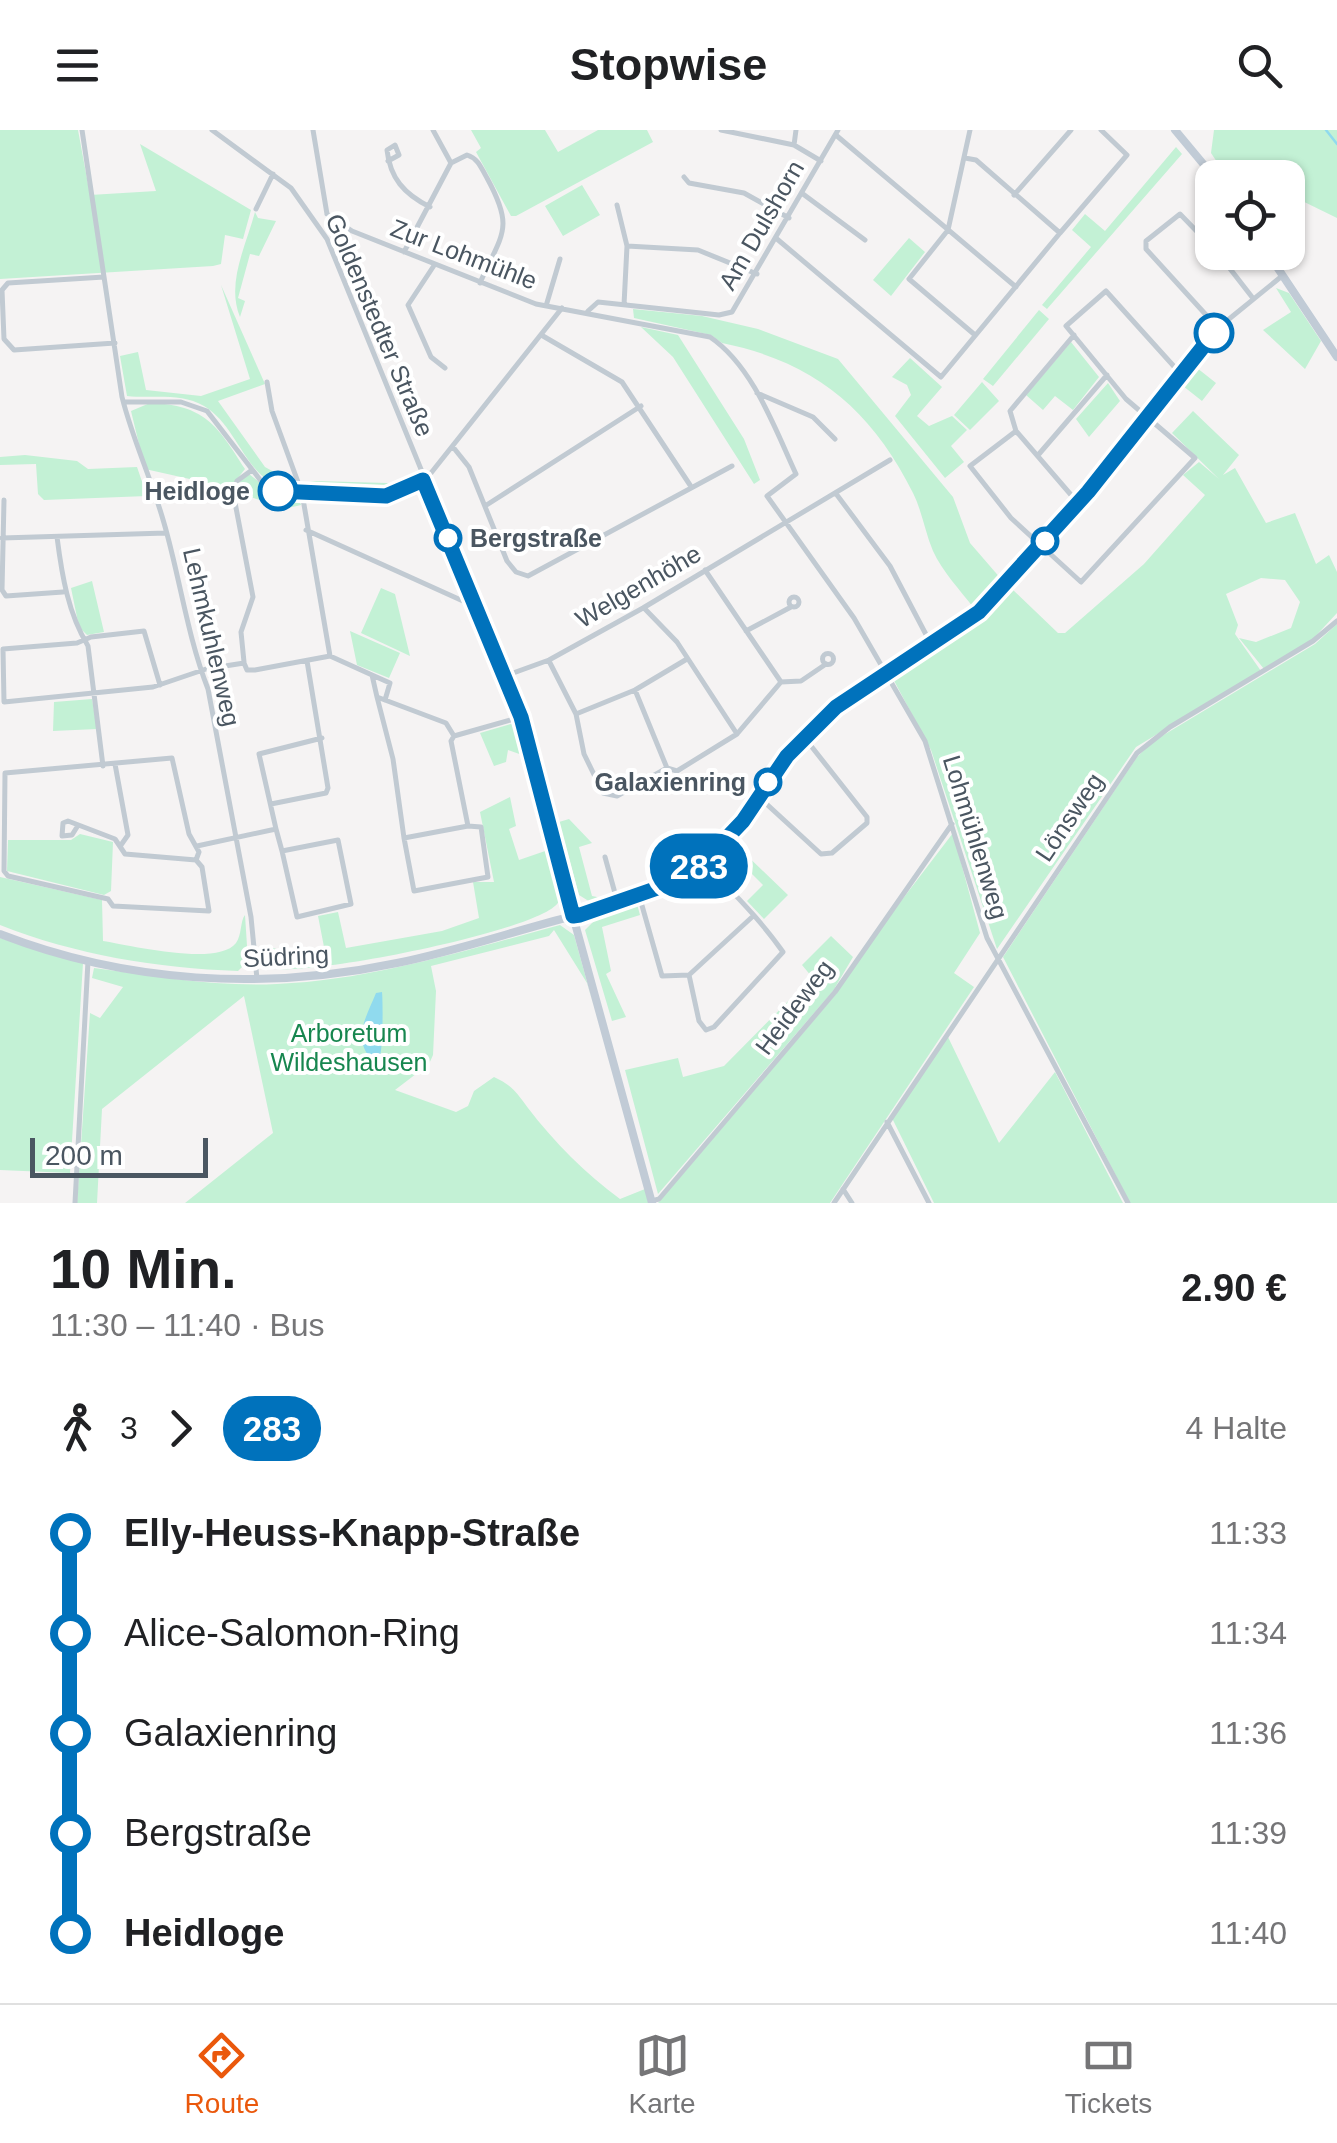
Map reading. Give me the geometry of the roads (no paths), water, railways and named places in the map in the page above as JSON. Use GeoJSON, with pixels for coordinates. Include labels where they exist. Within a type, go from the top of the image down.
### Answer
{"type":"FeatureCollection","features":[{"type":"Feature","properties":{"kind":"main road"},"geometry":{"type":"LineString","coordinates":[[1175,130],[1200,160]]}},
{"type":"Feature","properties":{"kind":"main road"},"geometry":{"type":"LineString","coordinates":[[1278,270],[1337,357]]}},
{"type":"Feature","properties":{"kind":"main road","name":"Südring"},"geometry":{"type":"LineString","coordinates":[[0,934],[88,961],[174,976],[257,979],[320,976],[399,963],[573,916]]}},
{"type":"Feature","properties":{"kind":"main road","name":"Goldenstedter Straße"},"geometry":{"type":"LineString","coordinates":[[573,916],[652,1202]]}},
{"type":"Feature","properties":{"kind":"street","name":"Lehmkuhlenweg"},"geometry":{"type":"LineString","coordinates":[[82,130],[124,402],[166,534],[201,671],[254,932],[257,979]]}},
{"type":"Feature","properties":{"kind":"street","name":"Goldenstedter Straße"},"geometry":{"type":"LineString","coordinates":[[212,130],[297,194],[316,220],[521,717],[573,916]]}},
{"type":"Feature","properties":{"kind":"street"},"geometry":{"type":"LineString","coordinates":[[312,130],[328,214],[316,220]]}},
{"type":"Feature","properties":{"kind":"street"},"geometry":{"type":"LineString","coordinates":[[433,130],[451,164]]}},
{"type":"Feature","properties":{"kind":"street"},"geometry":{"type":"LineString","coordinates":[[721,130],[794,144],[822,161]]}},
{"type":"Feature","properties":{"kind":"street"},"geometry":{"type":"LineString","coordinates":[[794,144],[796,130]]}},
{"type":"Feature","properties":{"kind":"street"},"geometry":{"type":"LineString","coordinates":[[970,130],[948,230],[910,279],[976,336]]}},
{"type":"Feature","properties":{"kind":"street"},"geometry":{"type":"LineString","coordinates":[[1014,195],[1071,130]]}},
{"type":"Feature","properties":{"kind":"street"},"geometry":{"type":"LineString","coordinates":[[777,239],[941,376],[1127,155],[1101,130]]}},
{"type":"Feature","properties":{"kind":"street"},"geometry":{"type":"LineString","coordinates":[[837,133],[1016,287]]}},
{"type":"Feature","properties":{"kind":"street","name":"Am Dulshorn"},"geometry":{"type":"LineString","coordinates":[[587,312],[598,302],[728,314],[739,306],[837,133]]}},
{"type":"Feature","properties":{"kind":"street"},"geometry":{"type":"LineString","coordinates":[[404,252],[451,164],[472,156],[506,219],[480,283]]}},
{"type":"Feature","properties":{"kind":"street"},"geometry":{"type":"LineString","coordinates":[[965,158],[976,160],[1060,233]]}},
{"type":"Feature","properties":{"kind":"street"},"geometry":{"type":"LineString","coordinates":[[388,161],[407,194],[430,207]]}},
{"type":"Feature","properties":{"kind":"street"},"geometry":{"type":"LineString","coordinates":[[256,209],[273,174]]}},
{"type":"Feature","properties":{"kind":"street"},"geometry":{"type":"LineString","coordinates":[[684,177],[690,182],[744,193],[790,218]]}},
{"type":"Feature","properties":{"kind":"street"},"geometry":{"type":"LineString","coordinates":[[803,194],[865,240]]}},
{"type":"Feature","properties":{"kind":"street"},"geometry":{"type":"LineString","coordinates":[[616,205],[627,246],[624,306]]}},
{"type":"Feature","properties":{"kind":"street","name":"Zur Lohmühle"},"geometry":{"type":"LineString","coordinates":[[328,214],[352,231],[546,306],[710,337],[756,392]]}},
{"type":"Feature","properties":{"kind":"street"},"geometry":{"type":"LineString","coordinates":[[1195,229],[1180,214],[1146,241],[1146,249],[1218,328]]}},
{"type":"Feature","properties":{"kind":"street"},"geometry":{"type":"LineString","coordinates":[[627,246],[698,250],[758,274]]}},
{"type":"Feature","properties":{"kind":"street"},"geometry":{"type":"LineString","coordinates":[[546,306],[560,259]]}},
{"type":"Feature","properties":{"kind":"street"},"geometry":{"type":"LineString","coordinates":[[434,264],[408,298],[408,305],[431,356],[445,368]]}},
{"type":"Feature","properties":{"kind":"street"},"geometry":{"type":"LineString","coordinates":[[1230,270],[1252,298]]}},
{"type":"Feature","properties":{"kind":"street"},"geometry":{"type":"LineString","coordinates":[[573,916],[658,889],[705,861],[760,798],[804,737],[836,707],[932,646],[991,600],[1078,502],[1218,328],[1282,276]]}},
{"type":"Feature","properties":{"kind":"street"},"geometry":{"type":"LineString","coordinates":[[105,278],[8,283],[2,290],[4,339],[14,350],[115,343]]}},
{"type":"Feature","properties":{"kind":"street"},"geometry":{"type":"LineString","coordinates":[[1016,431],[970,466],[1011,518],[1081,582],[1195,458],[1145,417],[1066,326],[1106,291],[1179,372]]}},
{"type":"Feature","properties":{"kind":"street"},"geometry":{"type":"LineString","coordinates":[[124,402],[180,402],[207,411],[270,488],[386,496],[423,480],[562,308]]}},
{"type":"Feature","properties":{"kind":"street"},"geometry":{"type":"LineString","coordinates":[[1074,334],[1010,412],[1016,431],[1038,454],[1040,463],[1078,502]]}},
{"type":"Feature","properties":{"kind":"street"},"geometry":{"type":"LineString","coordinates":[[543,336],[610,373],[642,406],[690,485]]}},
{"type":"Feature","properties":{"kind":"street"},"geometry":{"type":"LineString","coordinates":[[1038,454],[1107,375]]}},
{"type":"Feature","properties":{"kind":"street"},"geometry":{"type":"LineString","coordinates":[[267,382],[272,411],[302,493],[330,656]]}},
{"type":"Feature","properties":{"kind":"street"},"geometry":{"type":"LineString","coordinates":[[756,392],[814,417],[835,438]]}},
{"type":"Feature","properties":{"kind":"street","name":"Lohmühlenweg"},"geometry":{"type":"LineString","coordinates":[[756,392],[796,474],[767,496],[854,618],[925,741],[987,938],[1128,1203]]}},
{"type":"Feature","properties":{"kind":"street"},"geometry":{"type":"LineString","coordinates":[[484,506],[642,406]]}},
{"type":"Feature","properties":{"kind":"street"},"geometry":{"type":"LineString","coordinates":[[453,447],[469,466],[507,560],[516,572],[528,576],[690,485],[732,466]]}},
{"type":"Feature","properties":{"kind":"street","name":"Welgenhöhe"},"geometry":{"type":"LineString","coordinates":[[505,676],[549,660],[643,608],[787,523],[826,494],[837,495],[890,460]]}},
{"type":"Feature","properties":{"kind":"street"},"geometry":{"type":"LineString","coordinates":[[252,470],[237,481],[233,492],[253,597],[240,632],[247,670],[330,656],[390,683],[384,700]]}},
{"type":"Feature","properties":{"kind":"street"},"geometry":{"type":"LineString","coordinates":[[837,495],[890,566],[932,646]]}},
{"type":"Feature","properties":{"kind":"street"},"geometry":{"type":"LineString","coordinates":[[4,500],[6,596],[64,592]]}},
{"type":"Feature","properties":{"kind":"street"},"geometry":{"type":"LineString","coordinates":[[306,530],[463,601],[472,597]]}},
{"type":"Feature","properties":{"kind":"street"},"geometry":{"type":"LineString","coordinates":[[2,538],[166,534]]}},
{"type":"Feature","properties":{"kind":"street"},"geometry":{"type":"LineString","coordinates":[[57,537],[64,592],[74,602],[96,694],[103,766]]}},
{"type":"Feature","properties":{"kind":"street"},"geometry":{"type":"LineString","coordinates":[[705,570],[781,682]]}},
{"type":"Feature","properties":{"kind":"street"},"geometry":{"type":"LineString","coordinates":[[746,631],[791,606]]}},
{"type":"Feature","properties":{"kind":"street"},"geometry":{"type":"LineString","coordinates":[[643,608],[662,622],[738,734]]}},
{"type":"Feature","properties":{"kind":"street","name":"Lönsweg"},"geometry":{"type":"LineString","coordinates":[[834,1203],[1142,747],[1313,642],[1337,620]]}},
{"type":"Feature","properties":{"kind":"street"},"geometry":{"type":"LineString","coordinates":[[160,685],[144,630],[85,640],[6,646],[2,700],[160,685],[201,671],[244,663]]}},
{"type":"Feature","properties":{"kind":"street"},"geometry":{"type":"LineString","coordinates":[[576,714],[635,690],[687,659]]}},
{"type":"Feature","properties":{"kind":"street"},"geometry":{"type":"LineString","coordinates":[[549,660],[576,714],[590,770],[608,797],[667,768],[677,771],[738,734],[781,682],[801,681],[826,664]]}},
{"type":"Feature","properties":{"kind":"street"},"geometry":{"type":"LineString","coordinates":[[271,804],[326,792],[322,738],[307,661]]}},
{"type":"Feature","properties":{"kind":"street"},"geometry":{"type":"LineString","coordinates":[[372,675],[393,760],[404,838],[414,891],[488,877],[481,827],[404,838]]}},
{"type":"Feature","properties":{"kind":"street"},"geometry":{"type":"LineString","coordinates":[[635,690],[667,768]]}},
{"type":"Feature","properties":{"kind":"street"},"geometry":{"type":"LineString","coordinates":[[377,697],[446,723],[454,736]]}},
{"type":"Feature","properties":{"kind":"street"},"geometry":{"type":"LineString","coordinates":[[468,826],[451,741],[454,736],[521,717]]}},
{"type":"Feature","properties":{"kind":"street"},"geometry":{"type":"LineString","coordinates":[[760,798],[822,854],[832,852],[867,823],[868,817],[804,737]]}},
{"type":"Feature","properties":{"kind":"street"},"geometry":{"type":"LineString","coordinates":[[282,851],[340,842],[352,904],[297,917],[276,829],[261,750],[322,738]]}},
{"type":"Feature","properties":{"kind":"street"},"geometry":{"type":"LineString","coordinates":[[172,758],[176,762],[189,834],[197,846],[196,860],[202,867],[208,911],[113,906],[108,899],[8,876],[4,871],[4,774],[103,766],[172,758]]}},
{"type":"Feature","properties":{"kind":"street"},"geometry":{"type":"LineString","coordinates":[[114,764],[128,835],[122,845],[124,854],[196,860]]}},
{"type":"Feature","properties":{"kind":"street","name":"Heideweg"},"geometry":{"type":"LineString","coordinates":[[652,1202],[791,1047],[952,824]]}},
{"type":"Feature","properties":{"kind":"street"},"geometry":{"type":"LineString","coordinates":[[77,827],[122,845]]}},
{"type":"Feature","properties":{"kind":"street"},"geometry":{"type":"LineString","coordinates":[[197,846],[276,829]]}},
{"type":"Feature","properties":{"kind":"street"},"geometry":{"type":"LineString","coordinates":[[686,835],[749,907],[751,918],[782,950],[782,956],[747,993],[706,1030],[699,1021],[689,975]]}},
{"type":"Feature","properties":{"kind":"street"},"geometry":{"type":"LineString","coordinates":[[605,857],[618,904]]}},
{"type":"Feature","properties":{"kind":"street"},"geometry":{"type":"LineString","coordinates":[[649,858],[658,889]]}},
{"type":"Feature","properties":{"kind":"street"},"geometry":{"type":"LineString","coordinates":[[639,895],[662,976],[689,975],[751,918]]}},
{"type":"Feature","properties":{"kind":"street"},"geometry":{"type":"LineString","coordinates":[[75,1203],[88,961]]}},
{"type":"Feature","properties":{"kind":"street"},"geometry":{"type":"LineString","coordinates":[[886,1122],[928,1203]]}},
{"type":"Feature","properties":{"kind":"street"},"geometry":{"type":"LineString","coordinates":[[843,1189],[852,1203]]}},
{"type":"Feature","properties":{"kind":"water"},"geometry":{"type":"Polygon","coordinates":[[[382,992],[381,1051],[372,1060],[363,1044],[363,1028],[376,993],[382,992]]]}},
{"type":"Feature","properties":{"kind":"waterway"},"geometry":{"type":"LineString","coordinates":[[1326,130],[1337,144]]}},
{"type":"Feature","properties":{"kind":"place","name":"Heidloge"},"geometry":{"type":"Point","coordinates":[278,491]}},
{"type":"Feature","properties":{"kind":"place","name":"Bergstraße"},"geometry":{"type":"Point","coordinates":[448,538]}},
{"type":"Feature","properties":{"kind":"place","name":"Galaxienring"},"geometry":{"type":"Point","coordinates":[768,782]}},
{"type":"Feature","properties":{"kind":"park label","name":"Arboretum Wildeshausen"},"geometry":{"type":"Point","coordinates":[349,1048]}}]}
